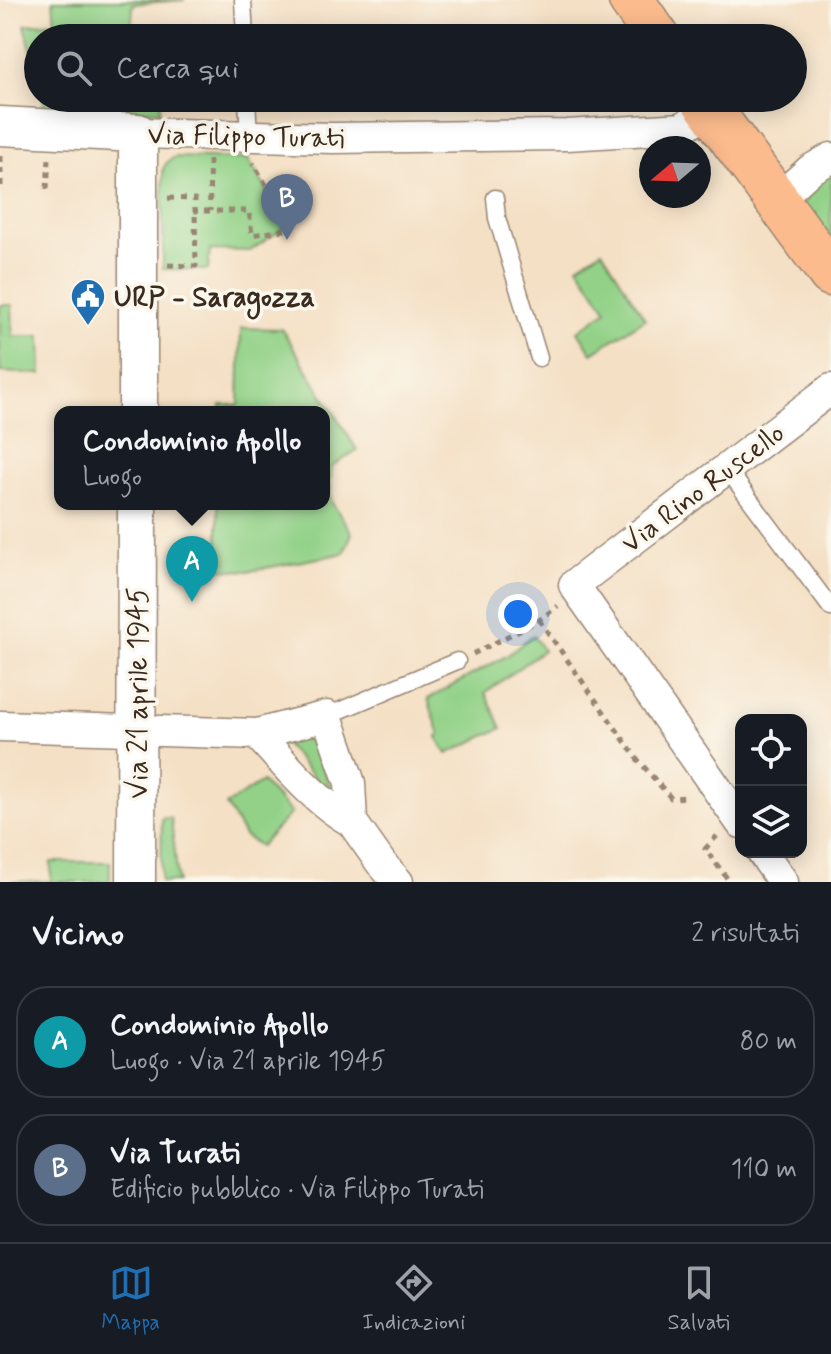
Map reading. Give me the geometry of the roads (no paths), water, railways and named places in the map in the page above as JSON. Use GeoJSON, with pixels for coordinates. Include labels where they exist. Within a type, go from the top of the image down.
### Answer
{"type":"FeatureCollection","features":[{"type":"Feature","properties":{"kind":"main road"},"geometry":{"type":"LineString","coordinates":[[631,0],[648,24]]}},
{"type":"Feature","properties":{"kind":"main road"},"geometry":{"type":"LineString","coordinates":[[712,112],[831,274]]}},
{"type":"Feature","properties":{"kind":"street","name":"Via Filippo Turati"},"geometry":{"type":"LineString","coordinates":[[0,126],[138,133],[248,145],[492,145],[674,129],[690,125],[699,112]]}},
{"type":"Feature","properties":{"kind":"street"},"geometry":{"type":"LineString","coordinates":[[138,133],[138,406]]}},
{"type":"Feature","properties":{"kind":"street"},"geometry":{"type":"LineString","coordinates":[[778,199],[810,170],[831,158]]}},
{"type":"Feature","properties":{"kind":"street","name":"Via Rino Ruscello"},"geometry":{"type":"LineString","coordinates":[[731,825],[568,593],[727,469],[827,399]]}},
{"type":"Feature","properties":{"kind":"street","name":"Via 21 aprile 1945"},"geometry":{"type":"LineString","coordinates":[[136,882],[137,510]]}},
{"type":"Feature","properties":{"kind":"street"},"geometry":{"type":"LineString","coordinates":[[0,726],[257,734],[327,716],[350,783],[352,822]]}},
{"type":"Feature","properties":{"kind":"street"},"geometry":{"type":"LineString","coordinates":[[257,734],[329,809],[352,822],[398,882]]}},
{"type":"Feature","properties":{"kind":"street"},"geometry":{"type":"LineString","coordinates":[[766,858],[783,882]]}},
{"type":"Feature","properties":{"kind":"lane"},"geometry":{"type":"LineString","coordinates":[[243,0],[244,24]]}},
{"type":"Feature","properties":{"kind":"lane"},"geometry":{"type":"LineString","coordinates":[[247,112],[248,145]]}},
{"type":"Feature","properties":{"kind":"lane"},"geometry":{"type":"LineString","coordinates":[[495,198],[497,218],[539,358]]}},
{"type":"Feature","properties":{"kind":"lane"},"geometry":{"type":"LineString","coordinates":[[727,469],[831,608]]}},
{"type":"Feature","properties":{"kind":"lane"},"geometry":{"type":"LineString","coordinates":[[327,716],[457,661]]}},
{"type":"Feature","properties":{"kind":"place","name":"Via Turati"},"geometry":{"type":"Point","coordinates":[287,240]}},
{"type":"Feature","properties":{"kind":"place","name":"URP - Saragozza"},"geometry":{"type":"Point","coordinates":[88,327]}},
{"type":"Feature","properties":{"kind":"place","name":"Condominio Apollo"},"geometry":{"type":"Point","coordinates":[192,602]}}]}
